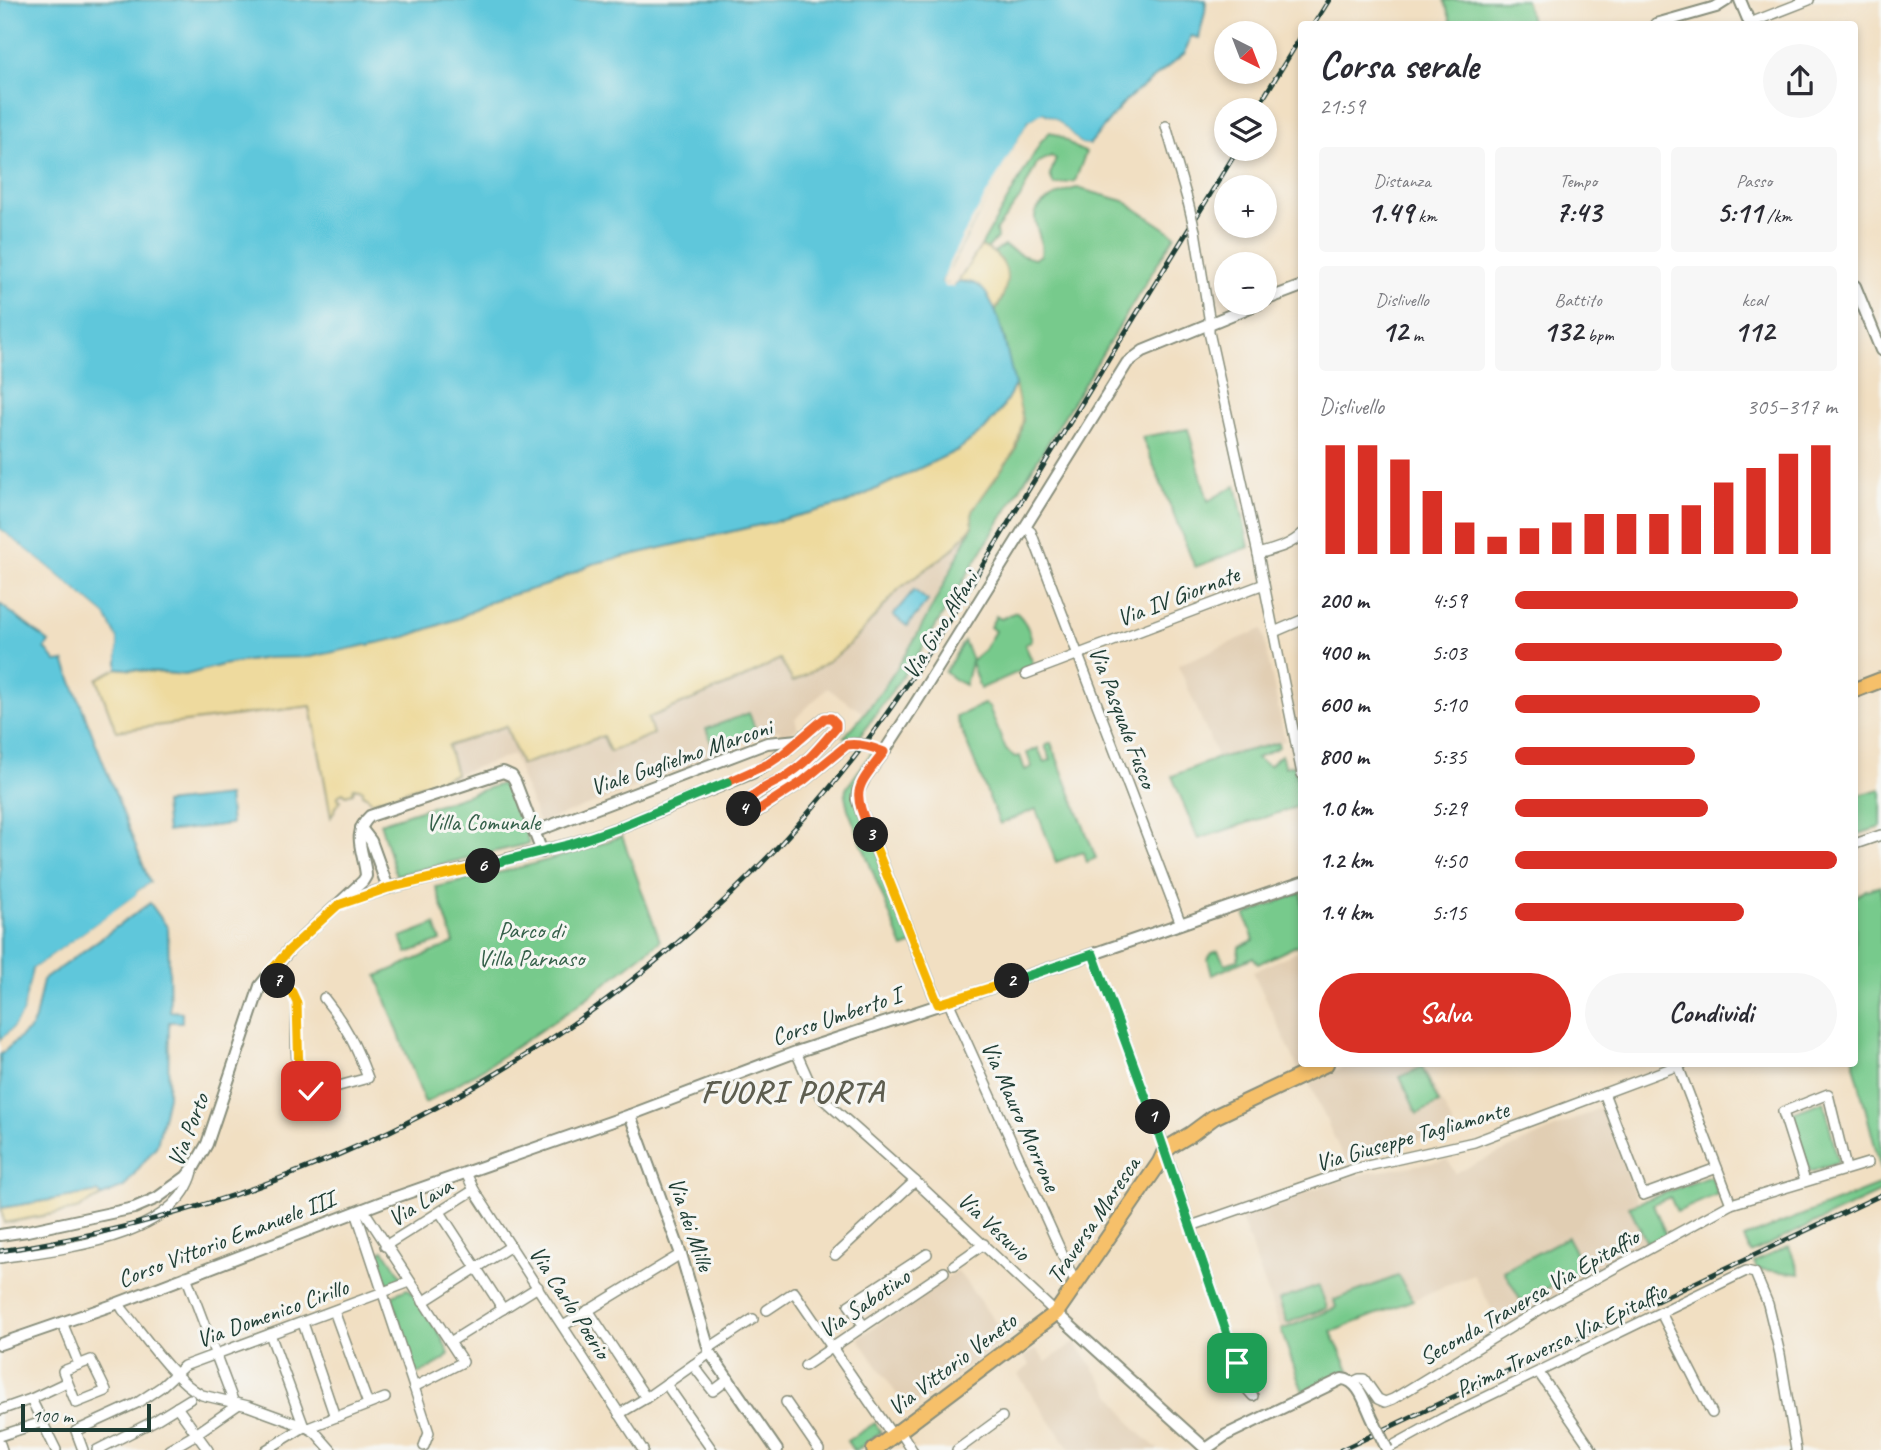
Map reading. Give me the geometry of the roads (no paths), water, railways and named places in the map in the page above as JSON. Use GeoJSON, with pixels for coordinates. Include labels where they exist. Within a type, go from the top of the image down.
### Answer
{"type":"FeatureCollection","features":[{"type":"Feature","properties":{"kind":"main road"},"geometry":{"type":"LineString","coordinates":[[1858,689],[1881,680]]}},
{"type":"Feature","properties":{"kind":"main road"},"geometry":{"type":"LineString","coordinates":[[1165,1151],[1214,1118],[1320,1067]]}},
{"type":"Feature","properties":{"kind":"main road","name":"Traversa Maresca"},"geometry":{"type":"LineString","coordinates":[[1056,1313],[1165,1151]]}},
{"type":"Feature","properties":{"kind":"main road","name":"Via Vittorio Veneto"},"geometry":{"type":"LineString","coordinates":[[874,1450],[1056,1313]]}},
{"type":"Feature","properties":{"kind":"street"},"geometry":{"type":"LineString","coordinates":[[1716,7],[1727,0]]}},
{"type":"Feature","properties":{"kind":"street"},"geometry":{"type":"LineString","coordinates":[[1757,21],[1809,0]]}},
{"type":"Feature","properties":{"kind":"street"},"geometry":{"type":"LineString","coordinates":[[1667,21],[1741,2],[1749,21]]}},
{"type":"Feature","properties":{"kind":"street"},"geometry":{"type":"LineString","coordinates":[[1166,126],[1195,232],[1208,324],[1298,754]]}},
{"type":"Feature","properties":{"kind":"street"},"geometry":{"type":"LineString","coordinates":[[1277,295],[1298,288]]}},
{"type":"Feature","properties":{"kind":"street"},"geometry":{"type":"LineString","coordinates":[[1858,298],[1881,350]]}},
{"type":"Feature","properties":{"kind":"street","name":"Via Gino Alfani"},"geometry":{"type":"LineString","coordinates":[[943,1003],[857,799],[858,791],[1127,363],[1143,351],[1230,315]]}},
{"type":"Feature","properties":{"kind":"street","name":"Via Pasquale Fusco"},"geometry":{"type":"LineString","coordinates":[[1025,527],[1031,532],[1181,924]]}},
{"type":"Feature","properties":{"kind":"street"},"geometry":{"type":"LineString","coordinates":[[1258,554],[1298,538]]}},
{"type":"Feature","properties":{"kind":"street","name":"Via IV Giornate"},"geometry":{"type":"LineString","coordinates":[[1026,674],[1264,584]]}},
{"type":"Feature","properties":{"kind":"street"},"geometry":{"type":"LineString","coordinates":[[1274,632],[1298,622]]}},
{"type":"Feature","properties":{"kind":"street"},"geometry":{"type":"LineString","coordinates":[[800,740],[825,718],[831,718],[836,723],[836,728],[800,766],[745,804],[747,813],[752,814],[794,788],[847,745],[871,747],[884,752]]}},
{"type":"Feature","properties":{"kind":"street","name":"Viale Guglielmo Marconi"},"geometry":{"type":"LineString","coordinates":[[534,832],[767,743],[800,740]]}},
{"type":"Feature","properties":{"kind":"street","name":"Viale Guglielmo Marconi"},"geometry":{"type":"LineString","coordinates":[[269,973],[289,950],[338,905],[388,888],[583,840],[667,808],[768,764],[800,740]]}},
{"type":"Feature","properties":{"kind":"street"},"geometry":{"type":"LineString","coordinates":[[338,905],[366,876],[359,837],[364,821],[370,816],[503,772],[515,780],[542,852]]}},
{"type":"Feature","properties":{"kind":"street"},"geometry":{"type":"LineString","coordinates":[[670,780],[679,803]]}},
{"type":"Feature","properties":{"kind":"street"},"geometry":{"type":"LineString","coordinates":[[658,785],[667,808]]}},
{"type":"Feature","properties":{"kind":"street"},"geometry":{"type":"LineString","coordinates":[[361,828],[371,841],[388,888]]}},
{"type":"Feature","properties":{"kind":"street"},"geometry":{"type":"LineString","coordinates":[[1858,843],[1881,835]]}},
{"type":"Feature","properties":{"kind":"street","name":"Corso Umberto I"},"geometry":{"type":"LineString","coordinates":[[466,1173],[796,1052],[1298,883]]}},
{"type":"Feature","properties":{"kind":"street"},"geometry":{"type":"LineString","coordinates":[[1093,954],[1165,1151],[1245,1387],[1253,1395]]}},
{"type":"Feature","properties":{"kind":"street"},"geometry":{"type":"LineString","coordinates":[[269,973],[295,996],[299,1074],[304,1086],[317,1092],[368,1078],[356,1045],[324,998]]}},
{"type":"Feature","properties":{"kind":"street","name":"Via Porto"},"geometry":{"type":"LineString","coordinates":[[0,1258],[74,1246],[130,1232],[159,1216],[184,1192],[192,1180],[194,1167],[213,1129],[254,1000],[269,973]]}},
{"type":"Feature","properties":{"kind":"street","name":"Via Mauro Morrone"},"geometry":{"type":"LineString","coordinates":[[943,1003],[1074,1280],[1078,1283]]}},
{"type":"Feature","properties":{"kind":"street","name":"Via Vesuvio"},"geometry":{"type":"LineString","coordinates":[[796,1052],[815,1090],[1206,1450]]}},
{"type":"Feature","properties":{"kind":"street","name":"Via Giuseppe Tagliamonte"},"geometry":{"type":"LineString","coordinates":[[1191,1226],[1354,1169],[1474,1142],[1675,1067]]}},
{"type":"Feature","properties":{"kind":"street"},"geometry":{"type":"LineString","coordinates":[[1681,1067],[1731,1205],[1868,1163]]}},
{"type":"Feature","properties":{"kind":"street"},"geometry":{"type":"LineString","coordinates":[[1604,1093],[1643,1195],[1717,1168]]}},
{"type":"Feature","properties":{"kind":"street"},"geometry":{"type":"LineString","coordinates":[[1805,1181],[1783,1112],[1828,1094],[1846,1168]]}},
{"type":"Feature","properties":{"kind":"street","name":"Via dei Mille"},"geometry":{"type":"LineString","coordinates":[[630,1115],[681,1254],[710,1350],[777,1450]]}},
{"type":"Feature","properties":{"kind":"street"},"geometry":{"type":"LineString","coordinates":[[0,1235],[134,1208],[166,1192],[186,1177],[194,1167]]}},
{"type":"Feature","properties":{"kind":"street","name":"Via Carlo Poerio"},"geometry":{"type":"LineString","coordinates":[[466,1173],[474,1190],[643,1450]]}},
{"type":"Feature","properties":{"kind":"street","name":"Corso Vittorio Emanuele III"},"geometry":{"type":"LineString","coordinates":[[0,1343],[119,1303],[359,1210],[466,1173]]}},
{"type":"Feature","properties":{"kind":"street"},"geometry":{"type":"LineString","coordinates":[[835,1255],[915,1181]]}},
{"type":"Feature","properties":{"kind":"street","name":"Via Lava"},"geometry":{"type":"LineString","coordinates":[[385,1246],[474,1190]]}},
{"type":"Feature","properties":{"kind":"street"},"geometry":{"type":"LineString","coordinates":[[166,1192],[174,1198],[173,1203]]}},
{"type":"Feature","properties":{"kind":"street","name":"Seconda Traversa Via Epitaffio"},"geometry":{"type":"LineString","coordinates":[[1353,1382],[1364,1379],[1378,1399],[1385,1402],[1393,1399],[1549,1304],[1731,1205]]}},
{"type":"Feature","properties":{"kind":"street"},"geometry":{"type":"LineString","coordinates":[[359,1210],[463,1362],[414,1387]]}},
{"type":"Feature","properties":{"kind":"street"},"geometry":{"type":"LineString","coordinates":[[359,1210],[429,1433],[422,1449]]}},
{"type":"Feature","properties":{"kind":"street"},"geometry":{"type":"LineString","coordinates":[[440,1212],[503,1309]]}},
{"type":"Feature","properties":{"kind":"street"},"geometry":{"type":"LineString","coordinates":[[954,1265],[984,1244]]}},
{"type":"Feature","properties":{"kind":"street"},"geometry":{"type":"LineString","coordinates":[[423,1302],[511,1246]]}},
{"type":"Feature","properties":{"kind":"street"},"geometry":{"type":"LineString","coordinates":[[563,1326],[681,1254]]}},
{"type":"Feature","properties":{"kind":"street"},"geometry":{"type":"LineString","coordinates":[[864,1326],[849,1305],[927,1254]]}},
{"type":"Feature","properties":{"kind":"street","name":"Prima Traversa Via Epitaffio"},"geometry":{"type":"LineString","coordinates":[[1387,1449],[1746,1271],[1755,1273],[1768,1304],[1780,1354],[1796,1450]]}},
{"type":"Feature","properties":{"kind":"street","name":"Via Sabotino"},"geometry":{"type":"LineString","coordinates":[[806,1366],[944,1272]]}},
{"type":"Feature","properties":{"kind":"street"},"geometry":{"type":"LineString","coordinates":[[186,1276],[236,1403]]}},
{"type":"Feature","properties":{"kind":"street","name":"Via Domenico Cirillo"},"geometry":{"type":"LineString","coordinates":[[83,1450],[76,1432],[137,1403],[184,1366],[410,1282]]}},
{"type":"Feature","properties":{"kind":"street"},"geometry":{"type":"LineString","coordinates":[[450,1342],[538,1287]]}},
{"type":"Feature","properties":{"kind":"street"},"geometry":{"type":"LineString","coordinates":[[767,1310],[794,1292],[831,1348],[896,1434],[912,1450]]}},
{"type":"Feature","properties":{"kind":"street"},"geometry":{"type":"LineString","coordinates":[[119,1303],[175,1374],[202,1395],[236,1403],[306,1427],[328,1447]]}},
{"type":"Feature","properties":{"kind":"street"},"geometry":{"type":"LineString","coordinates":[[588,1310],[646,1398]]}},
{"type":"Feature","properties":{"kind":"street"},"geometry":{"type":"LineString","coordinates":[[334,1311],[368,1404]]}},
{"type":"Feature","properties":{"kind":"street"},"geometry":{"type":"LineString","coordinates":[[1661,1313],[1712,1413]]}},
{"type":"Feature","properties":{"kind":"street"},"geometry":{"type":"LineString","coordinates":[[619,1414],[693,1365],[753,1319]]}},
{"type":"Feature","properties":{"kind":"street"},"geometry":{"type":"LineString","coordinates":[[62,1322],[79,1364]]}},
{"type":"Feature","properties":{"kind":"street"},"geometry":{"type":"LineString","coordinates":[[303,1322],[335,1417]]}},
{"type":"Feature","properties":{"kind":"street"},"geometry":{"type":"LineString","coordinates":[[270,1334],[306,1427]]}},
{"type":"Feature","properties":{"kind":"street"},"geometry":{"type":"LineString","coordinates":[[91,1360],[106,1391],[76,1403],[62,1371],[79,1364],[91,1360]]}},
{"type":"Feature","properties":{"kind":"street"},"geometry":{"type":"LineString","coordinates":[[693,1365],[713,1391],[729,1379]]}},
{"type":"Feature","properties":{"kind":"street"},"geometry":{"type":"LineString","coordinates":[[1539,1373],[1592,1450]]}},
{"type":"Feature","properties":{"kind":"street"},"geometry":{"type":"LineString","coordinates":[[1206,1450],[1226,1436],[1336,1381],[1347,1379],[1353,1382],[1387,1449]]}},
{"type":"Feature","properties":{"kind":"street"},"geometry":{"type":"LineString","coordinates":[[0,1410],[67,1382]]}},
{"type":"Feature","properties":{"kind":"street"},"geometry":{"type":"LineString","coordinates":[[666,1384],[712,1450]]}},
{"type":"Feature","properties":{"kind":"street"},"geometry":{"type":"LineString","coordinates":[[265,1450],[306,1427],[385,1398]]}},
{"type":"Feature","properties":{"kind":"street"},"geometry":{"type":"LineString","coordinates":[[31,1399],[55,1450]]}},
{"type":"Feature","properties":{"kind":"street"},"geometry":{"type":"LineString","coordinates":[[97,1450],[190,1399]]}},
{"type":"Feature","properties":{"kind":"street"},"geometry":{"type":"LineString","coordinates":[[786,1402],[819,1450]]}},
{"type":"Feature","properties":{"kind":"street"},"geometry":{"type":"LineString","coordinates":[[169,1450],[236,1403]]}},
{"type":"Feature","properties":{"kind":"street"},"geometry":{"type":"LineString","coordinates":[[177,1407],[208,1450]]}},
{"type":"Feature","properties":{"kind":"street"},"geometry":{"type":"LineString","coordinates":[[957,1450],[1002,1417]]}},
{"type":"Feature","properties":{"kind":"street"},"geometry":{"type":"LineString","coordinates":[[0,1436],[42,1422]]}},
{"type":"Feature","properties":{"kind":"street"},"geometry":{"type":"LineString","coordinates":[[0,1444],[2,1450]]}},
{"type":"Feature","properties":{"kind":"street"},"geometry":{"type":"LineString","coordinates":[[315,1450],[328,1447]]}},
{"type":"Feature","properties":{"kind":"water"},"geometry":{"type":"Polygon","coordinates":[[[0,0],[1206,0],[1199,38],[1191,36],[1185,53],[1125,101],[1089,145],[1081,144],[1057,120],[1043,113],[1028,122],[942,282],[953,287],[958,282],[972,283],[986,294],[998,318],[1015,385],[1001,410],[985,429],[958,450],[847,503],[592,564],[547,585],[493,600],[459,618],[405,637],[310,657],[266,658],[222,665],[185,675],[117,668],[117,639],[105,615],[0,529],[0,0]]]}},
{"type":"Feature","properties":{"kind":"water"},"geometry":{"type":"Polygon","coordinates":[[[914,590],[928,601],[907,626],[893,615],[914,590]]]}},
{"type":"Feature","properties":{"kind":"water"},"geometry":{"type":"Polygon","coordinates":[[[0,604],[49,642],[45,648],[56,662],[64,661],[150,883],[33,969],[23,1013],[0,1041],[0,604]]]}},
{"type":"Feature","properties":{"kind":"water"},"geometry":{"type":"Polygon","coordinates":[[[228,796],[231,824],[167,832],[164,803],[228,796]]]}},
{"type":"Feature","properties":{"kind":"water"},"geometry":{"type":"Polygon","coordinates":[[[150,903],[168,928],[170,1011],[182,1012],[182,1022],[169,1022],[168,1096],[157,1145],[124,1187],[102,1196],[98,1192],[1,1208],[0,1055],[31,1028],[43,980],[150,903]]]}},
{"type":"Feature","properties":{"kind":"railway"},"geometry":{"type":"LineString","coordinates":[[1316,21],[1329,0]]}},
{"type":"Feature","properties":{"kind":"railway"},"geometry":{"type":"LineString","coordinates":[[1263,98],[1298,42]]}},
{"type":"Feature","properties":{"kind":"railway"},"geometry":{"type":"LineString","coordinates":[[0,1251],[125,1226],[246,1191],[362,1144],[474,1087],[579,1019],[678,942],[770,855],[877,728],[963,597],[1231,161]]}},
{"type":"Feature","properties":{"kind":"railway"},"geometry":{"type":"LineString","coordinates":[[1341,1450],[1881,1195]]}},
{"type":"Feature","properties":{"kind":"district","name":"FUORI PORTA"},"geometry":{"type":"Point","coordinates":[793,1091]}},
{"type":"Feature","properties":{"kind":"park label","name":"Villa Comunale"},"geometry":{"type":"Point","coordinates":[483,822]}},
{"type":"Feature","properties":{"kind":"park label","name":"Parco di Villa Parnaso"},"geometry":{"type":"Point","coordinates":[531,944]}}]}
